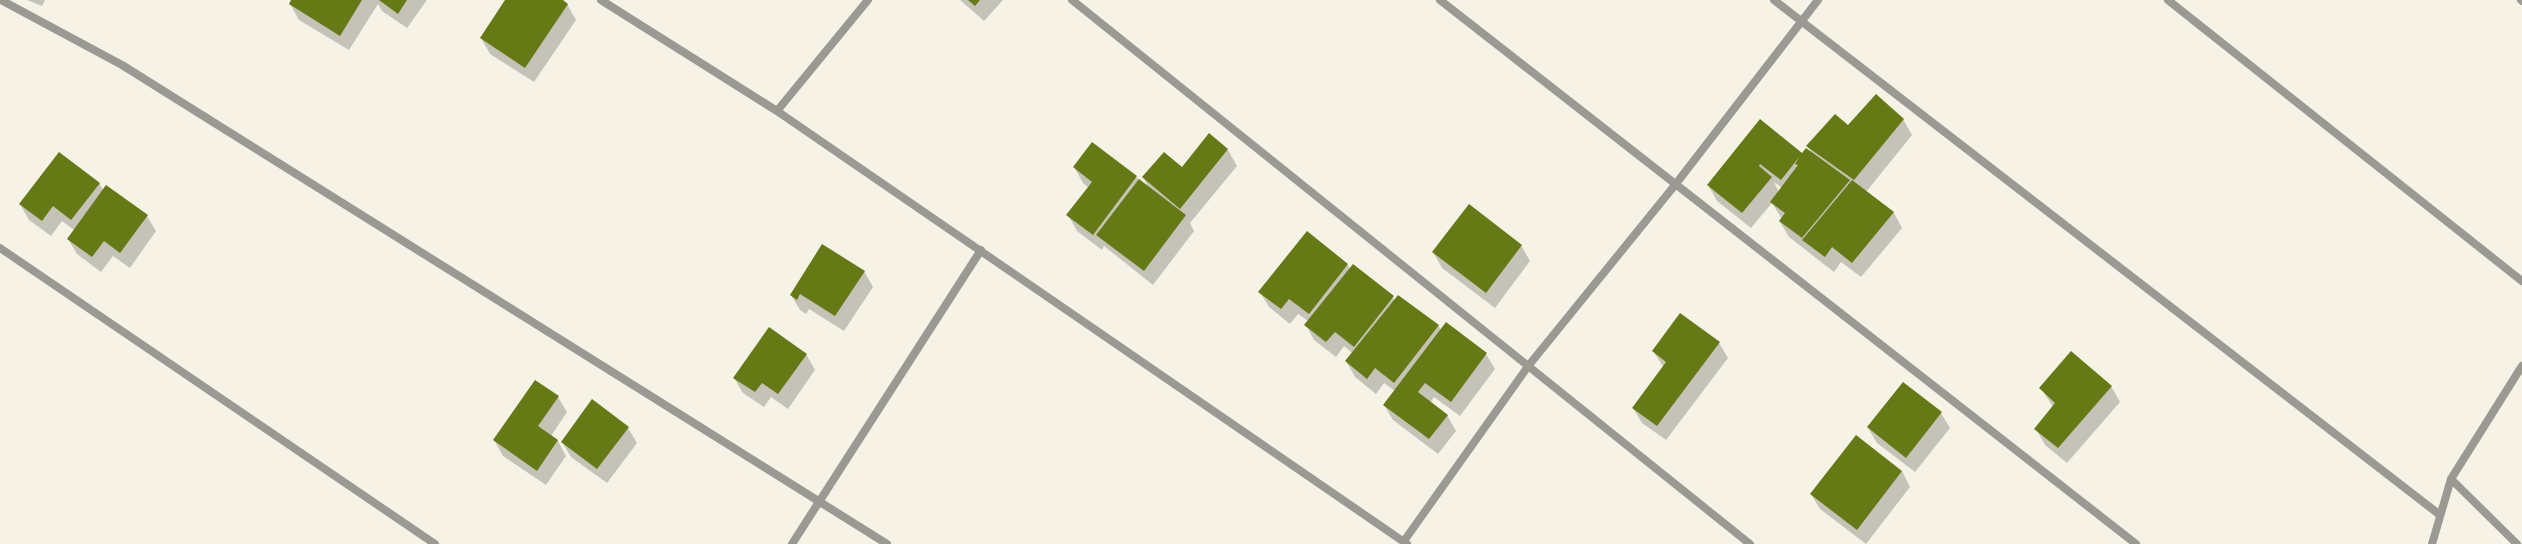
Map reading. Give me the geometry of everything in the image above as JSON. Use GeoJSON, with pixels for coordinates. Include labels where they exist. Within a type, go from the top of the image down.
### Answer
{"type":"FeatureCollection","features":[{"type":"Feature","properties":{"kind":"street"},"geometry":{"type":"LineString","coordinates":[[1,0],[122,65],[887,544]]}},
{"type":"Feature","properties":{"kind":"street"},"geometry":{"type":"LineString","coordinates":[[601,0],[777,111],[1406,543],[1529,365],[1675,184],[1818,0]]}},
{"type":"Feature","properties":{"kind":"street"},"geometry":{"type":"LineString","coordinates":[[777,111],[868,0]]}},
{"type":"Feature","properties":{"kind":"street"},"geometry":{"type":"LineString","coordinates":[[1072,0],[1529,365],[1750,544]]}},
{"type":"Feature","properties":{"kind":"street"},"geometry":{"type":"LineString","coordinates":[[1440,0],[2136,544]]}},
{"type":"Feature","properties":{"kind":"street"},"geometry":{"type":"LineString","coordinates":[[1774,0],[2440,515]]}},
{"type":"Feature","properties":{"kind":"street"},"geometry":{"type":"LineString","coordinates":[[2168,0],[2522,281]]}},
{"type":"Feature","properties":{"kind":"street"},"geometry":{"type":"LineString","coordinates":[[0,248],[435,544]]}},
{"type":"Feature","properties":{"kind":"street"},"geometry":{"type":"LineString","coordinates":[[792,544],[981,250]]}},
{"type":"Feature","properties":{"kind":"street"},"geometry":{"type":"LineString","coordinates":[[2432,544],[2451,478],[2522,366]]}},
{"type":"Feature","properties":{"kind":"street"},"geometry":{"type":"LineString","coordinates":[[2451,478],[2517,544]]}},
{"type":"Feature","properties":{"kind":"building"},"geometry":{"type":"Polygon","coordinates":[[[291,0],[362,0],[340,36],[289,4],[291,0]]]}},
{"type":"Feature","properties":{"kind":"building"},"geometry":{"type":"Polygon","coordinates":[[[379,0],[407,0],[398,14],[379,0]]]}},
{"type":"Feature","properties":{"kind":"building"},"geometry":{"type":"Polygon","coordinates":[[[505,0],[563,0],[568,4],[525,68],[480,38],[505,0]]]}},
{"type":"Feature","properties":{"kind":"building"},"geometry":{"type":"Polygon","coordinates":[[[968,0],[980,0],[975,6],[968,0]]]}},
{"type":"Feature","properties":{"kind":"building"},"geometry":{"type":"Polygon","coordinates":[[[1876,94],[1904,119],[1854,180],[1806,146],[1835,114],[1848,125],[1876,94]]]}},
{"type":"Feature","properties":{"kind":"building"},"geometry":{"type":"Polygon","coordinates":[[[1760,119],[1802,153],[1806,148],[1850,180],[1802,238],[1779,221],[1785,213],[1770,202],[1798,165],[1795,164],[1800,156],[1781,180],[1760,164],[1759,166],[1772,177],[1742,213],[1707,185],[1760,119]]]}},
{"type":"Feature","properties":{"kind":"building"},"geometry":{"type":"Polygon","coordinates":[[[1209,133],[1228,149],[1180,209],[1142,177],[1164,152],[1182,167],[1209,133]]]}},
{"type":"Feature","properties":{"kind":"building"},"geometry":{"type":"Polygon","coordinates":[[[1092,142],[1137,176],[1093,235],[1066,215],[1092,182],[1073,167],[1092,142]]]}},
{"type":"Feature","properties":{"kind":"building"},"geometry":{"type":"Polygon","coordinates":[[[59,152],[100,183],[71,220],[53,206],[42,221],[19,204],[59,152]]]}},
{"type":"Feature","properties":{"kind":"building"},"geometry":{"type":"Polygon","coordinates":[[[1139,179],[1186,215],[1144,271],[1096,235],[1139,179]]]}},
{"type":"Feature","properties":{"kind":"building"},"geometry":{"type":"Polygon","coordinates":[[[1852,180],[1894,212],[1852,263],[1832,247],[1825,257],[1802,240],[1852,180]]]}},
{"type":"Feature","properties":{"kind":"building"},"geometry":{"type":"Polygon","coordinates":[[[106,185],[148,215],[120,253],[104,241],[92,257],[67,239],[106,185]]]}},
{"type":"Feature","properties":{"kind":"building"},"geometry":{"type":"Polygon","coordinates":[[[1469,204],[1522,245],[1486,293],[1432,252],[1469,204]]]}},
{"type":"Feature","properties":{"kind":"building"},"geometry":{"type":"Polygon","coordinates":[[[1307,231],[1348,264],[1309,314],[1289,299],[1281,309],[1258,292],[1307,231]]]}},
{"type":"Feature","properties":{"kind":"building"},"geometry":{"type":"Polygon","coordinates":[[[822,244],[865,271],[835,316],[800,294],[797,300],[790,295],[822,244]]]}},
{"type":"Feature","properties":{"kind":"building"},"geometry":{"type":"Polygon","coordinates":[[[1353,264],[1394,296],[1354,347],[1335,332],[1326,342],[1304,325],[1353,264]]]}},
{"type":"Feature","properties":{"kind":"building"},"geometry":{"type":"Polygon","coordinates":[[[1398,295],[1439,325],[1394,383],[1375,368],[1367,379],[1345,361],[1398,295]]]}},
{"type":"Feature","properties":{"kind":"building"},"geometry":{"type":"Polygon","coordinates":[[[1680,313],[1720,342],[1657,426],[1632,408],[1666,362],[1652,351],[1680,313]]]}},
{"type":"Feature","properties":{"kind":"building"},"geometry":{"type":"Polygon","coordinates":[[[1446,322],[1487,353],[1451,402],[1425,383],[1418,392],[1448,415],[1429,439],[1383,405],[1446,322]]]}},
{"type":"Feature","properties":{"kind":"building"},"geometry":{"type":"Polygon","coordinates":[[[769,327],[807,354],[778,394],[762,383],[755,392],[733,378],[769,327]]]}},
{"type":"Feature","properties":{"kind":"building"},"geometry":{"type":"Polygon","coordinates":[[[2071,351],[2112,386],[2058,448],[2034,429],[2055,403],[2039,388],[2071,351]]]}},
{"type":"Feature","properties":{"kind":"building"},"geometry":{"type":"Polygon","coordinates":[[[535,380],[559,396],[538,426],[558,440],[537,471],[493,440],[535,380]]]}},
{"type":"Feature","properties":{"kind":"building"},"geometry":{"type":"Polygon","coordinates":[[[1903,382],[1942,412],[1906,458],[1867,427],[1903,382]]]}},
{"type":"Feature","properties":{"kind":"building"},"geometry":{"type":"Polygon","coordinates":[[[592,399],[629,427],[597,469],[561,442],[592,399]]]}},
{"type":"Feature","properties":{"kind":"building"},"geometry":{"type":"Polygon","coordinates":[[[1856,435],[1902,471],[1857,530],[1810,494],[1856,435]]]}}]}
